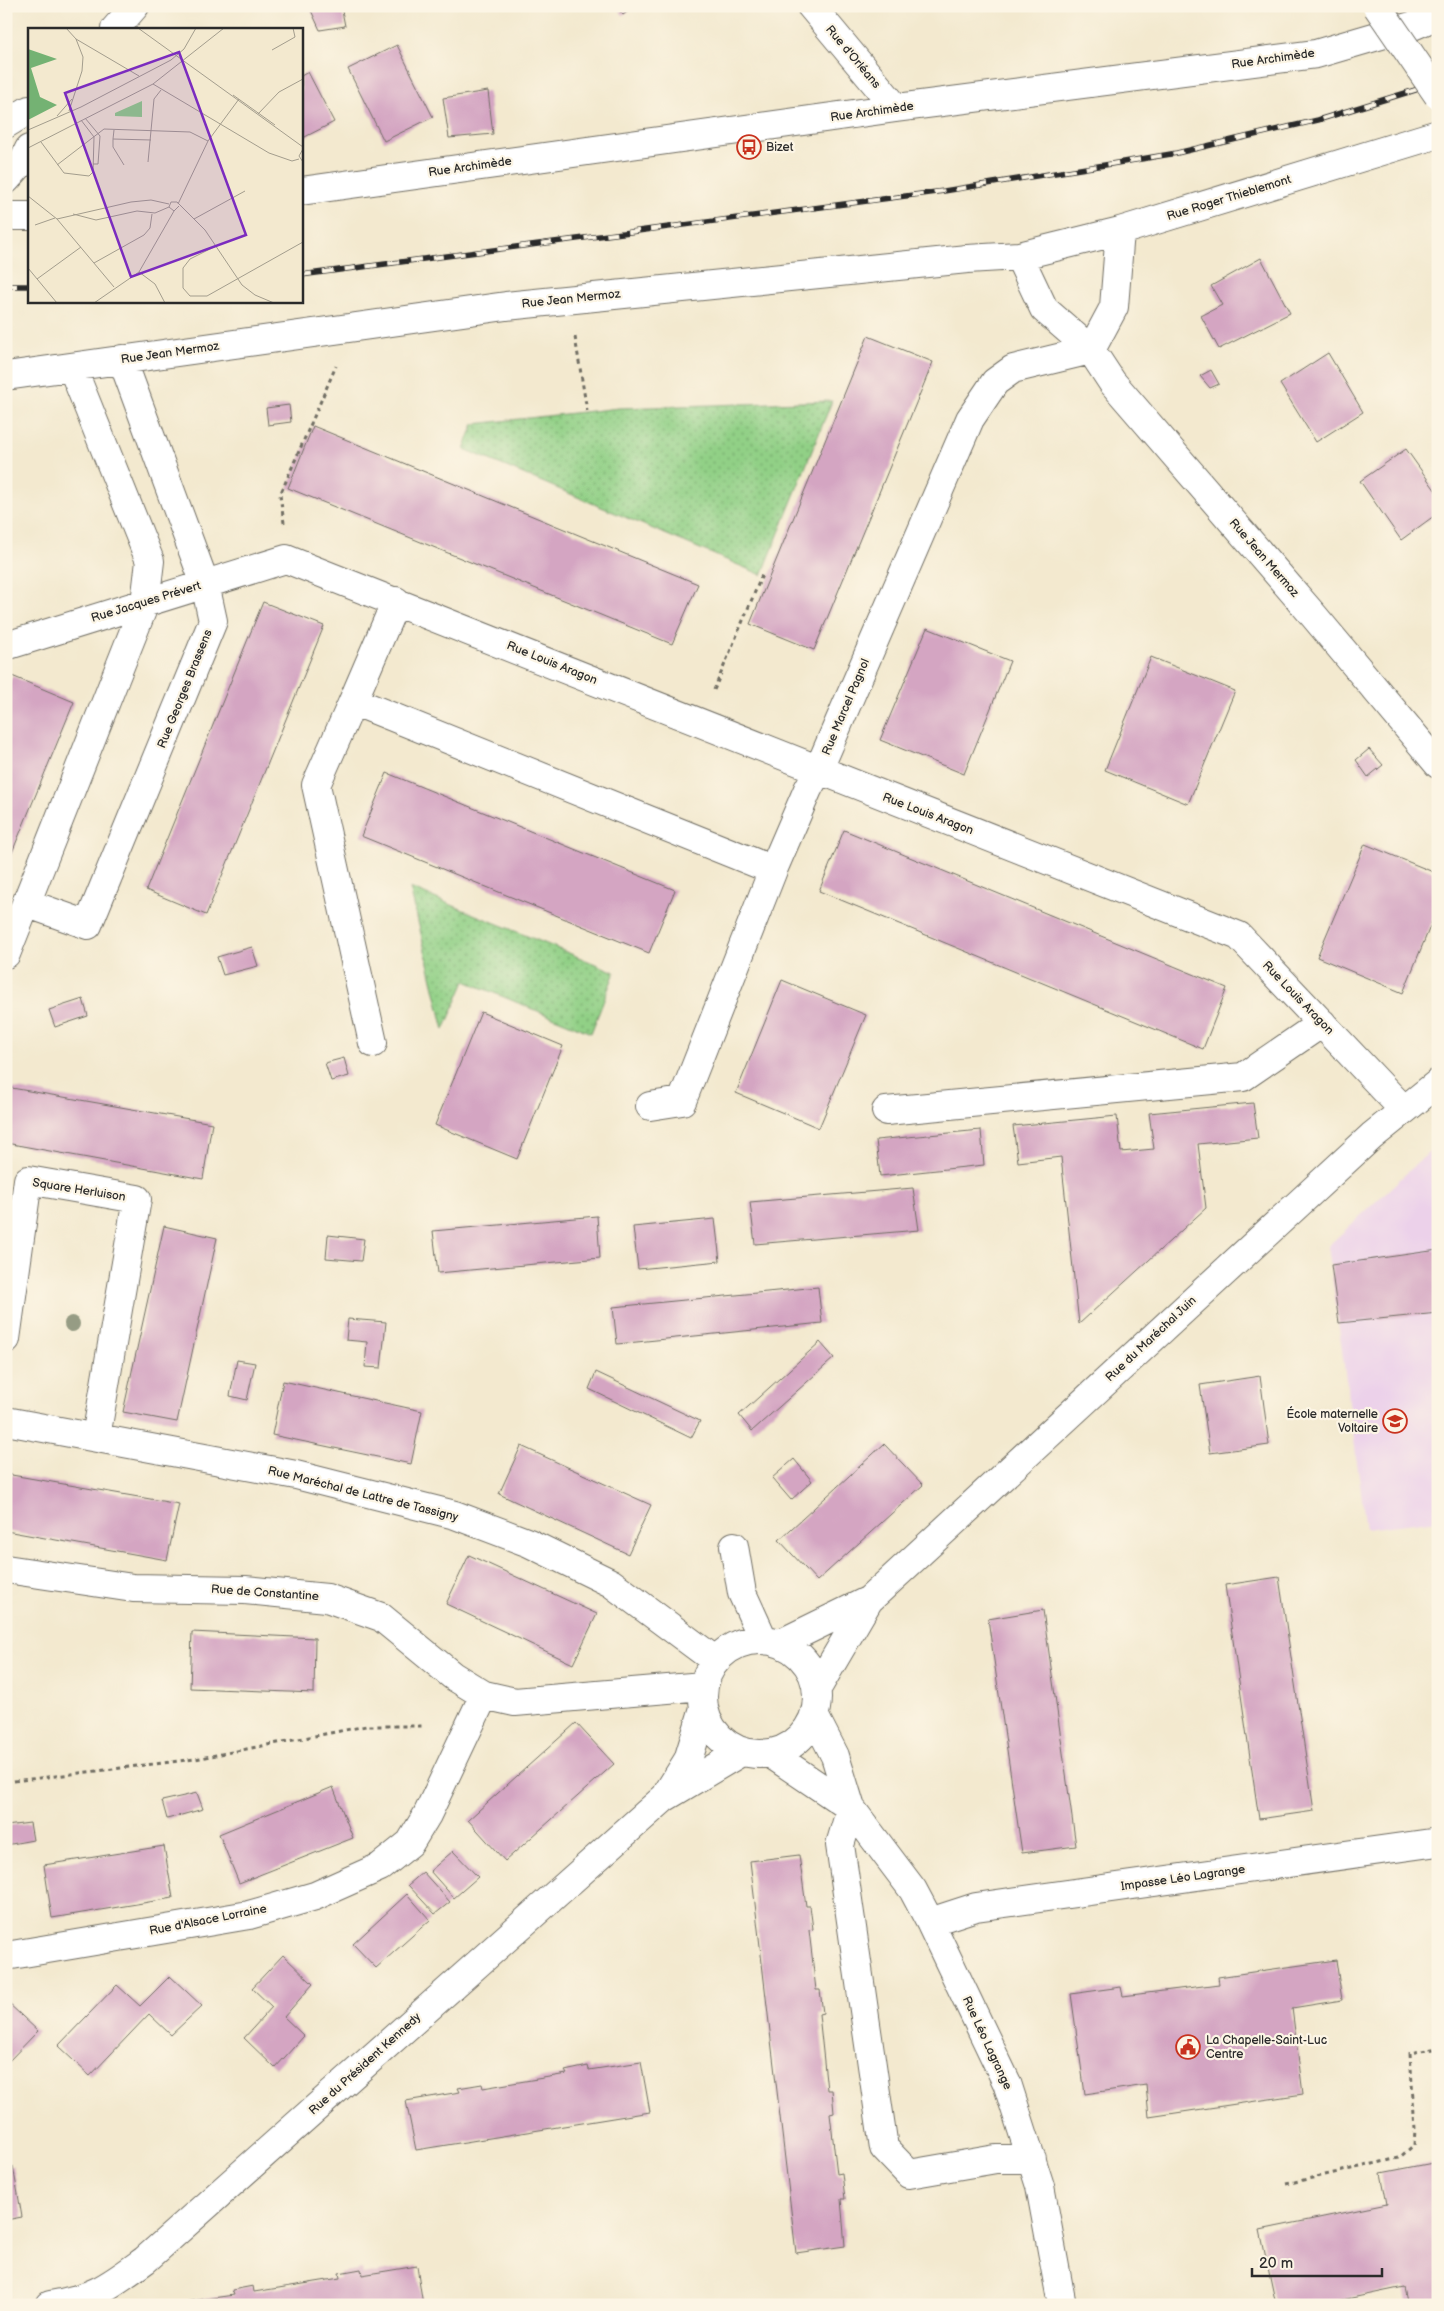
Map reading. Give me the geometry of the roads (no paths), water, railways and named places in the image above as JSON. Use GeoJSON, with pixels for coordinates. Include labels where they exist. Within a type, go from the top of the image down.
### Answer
{"type":"FeatureCollection","features":[{"type":"Feature","properties":{"kind":"street"},"geometry":{"type":"LineString","coordinates":[[115,28],[135,6]]}},
{"type":"Feature","properties":{"kind":"street","name":"Rue d'Orléans"},"geometry":{"type":"LineString","coordinates":[[811,6],[896,108]]}},
{"type":"Feature","properties":{"kind":"street"},"geometry":{"type":"LineString","coordinates":[[1378,6],[1438,96]]}},
{"type":"Feature","properties":{"kind":"street","name":"Rue Archimède"},"geometry":{"type":"LineString","coordinates":[[302,191],[896,108],[1316,54],[1416,25],[1438,15]]}},
{"type":"Feature","properties":{"kind":"street"},"geometry":{"type":"LineString","coordinates":[[6,124],[28,111]]}},
{"type":"Feature","properties":{"kind":"street","name":"Rue Roger Thieblemont"},"geometry":{"type":"LineString","coordinates":[[1019,256],[1120,231],[1438,134]]}},
{"type":"Feature","properties":{"kind":"street"},"geometry":{"type":"LineString","coordinates":[[6,180],[23,161],[28,151]]}},
{"type":"Feature","properties":{"kind":"street"},"geometry":{"type":"LineString","coordinates":[[6,216],[28,216]]}},
{"type":"Feature","properties":{"kind":"street"},"geometry":{"type":"LineString","coordinates":[[1091,350],[1114,307],[1120,231]]}},
{"type":"Feature","properties":{"kind":"street","name":"Rue Jean Mermoz"},"geometry":{"type":"LineString","coordinates":[[6,376],[506,306],[967,259],[1019,256],[1044,310],[1091,350],[1112,382],[1314,616],[1438,764]]}},
{"type":"Feature","properties":{"kind":"street","name":"Rue Marcel Pagnol"},"geometry":{"type":"LineString","coordinates":[[650,1106],[682,1101],[773,870],[808,789],[818,771],[970,419],[994,382],[1013,369],[1091,350]]}},
{"type":"Feature","properties":{"kind":"street","name":"Rue Georges Brassens"},"geometry":{"type":"LineString","coordinates":[[26,903],[88,925],[213,621],[205,584],[122,359]]}},
{"type":"Feature","properties":{"kind":"street"},"geometry":{"type":"LineString","coordinates":[[6,954],[145,603],[150,561],[72,367]]}},
{"type":"Feature","properties":{"kind":"street","name":"Rue Louis Aragon"},"geometry":{"type":"LineString","coordinates":[[286,559],[1238,936],[1404,1109]]}},
{"type":"Feature","properties":{"kind":"street","name":"Rue Jacques Prévert"},"geometry":{"type":"LineString","coordinates":[[6,646],[286,559]]}},
{"type":"Feature","properties":{"kind":"street"},"geometry":{"type":"LineString","coordinates":[[373,1044],[316,785],[396,601]]}},
{"type":"Feature","properties":{"kind":"street"},"geometry":{"type":"LineString","coordinates":[[353,702],[773,870]]}},
{"type":"Feature","properties":{"kind":"street"},"geometry":{"type":"LineString","coordinates":[[886,1111],[1243,1077],[1322,1022]]}},
{"type":"Feature","properties":{"kind":"street","name":"Rue du Maréchal Juin"},"geometry":{"type":"LineString","coordinates":[[818,1687],[869,1600],[1372,1136],[1438,1083]]}},
{"type":"Feature","properties":{"kind":"street","name":"Square Herluison"},"geometry":{"type":"LineString","coordinates":[[6,1339],[28,1180],[137,1199],[96,1438]]}},
{"type":"Feature","properties":{"kind":"street","name":"Rue Maréchal de Lattre de Tassigny"},"geometry":{"type":"LineString","coordinates":[[6,1421],[296,1475],[455,1515],[529,1543],[611,1583],[716,1661]]}},
{"type":"Feature","properties":{"kind":"street"},"geometry":{"type":"LineString","coordinates":[[734,1546],[742,1592],[772,1641],[805,1660],[818,1687],[815,1717],[798,1742],[771,1754],[741,1752],[716,1735],[704,1697],[716,1661],[729,1648],[745,1641],[772,1641]]}},
{"type":"Feature","properties":{"kind":"street","name":"Rue de Constantine"},"geometry":{"type":"LineString","coordinates":[[6,1570],[134,1588],[245,1590],[327,1598],[381,1617],[452,1676],[484,1695],[515,1702],[704,1697]]}},
{"type":"Feature","properties":{"kind":"street","name":"Rue du Maréchal Juin"},"geometry":{"type":"LineString","coordinates":[[772,1641],[869,1600]]}},
{"type":"Feature","properties":{"kind":"street","name":"Rue d'Alsace Lorraine"},"geometry":{"type":"LineString","coordinates":[[6,1956],[249,1915],[315,1896],[380,1867],[410,1843],[427,1816],[484,1695]]}},
{"type":"Feature","properties":{"kind":"street","name":"Rue du Président Kennedy"},"geometry":{"type":"LineString","coordinates":[[664,1798],[688,1760],[704,1697]]}},
{"type":"Feature","properties":{"kind":"street","name":"Rue Léo Lagrange"},"geometry":{"type":"LineString","coordinates":[[815,1717],[835,1756],[851,1808]]}},
{"type":"Feature","properties":{"kind":"street","name":"Rue du Président Kennedy"},"geometry":{"type":"LineString","coordinates":[[50,2305],[115,2296],[145,2260],[664,1798],[741,1752]]}},
{"type":"Feature","properties":{"kind":"street","name":"Rue Léo Lagrange"},"geometry":{"type":"LineString","coordinates":[[771,1754],[851,1808],[913,1890],[930,1922],[1007,2083],[1040,2186],[1062,2305]]}},
{"type":"Feature","properties":{"kind":"street"},"geometry":{"type":"LineString","coordinates":[[851,1808],[840,1845],[884,2148],[909,2174],[996,2159],[1032,2159]]}},
{"type":"Feature","properties":{"kind":"street","name":"Impasse Léo Lagrange"},"geometry":{"type":"LineString","coordinates":[[930,1922],[976,1907],[1438,1842]]}},
{"type":"Feature","properties":{"kind":"railway"},"geometry":{"type":"LineString","coordinates":[[302,275],[944,191],[1177,153],[1318,120],[1438,83]]}},
{"type":"Feature","properties":{"kind":"railway"},"geometry":{"type":"LineString","coordinates":[[6,286],[28,286]]}},
{"type":"Feature","properties":{"kind":"place","name":"Bizet"},"geometry":{"type":"Point","coordinates":[749,147]}},
{"type":"Feature","properties":{"kind":"place","name":"École maternelle Voltaire"},"geometry":{"type":"Point","coordinates":[1395,1421]}},
{"type":"Feature","properties":{"kind":"place","name":"La Chapelle-Saint-Luc Centre"},"geometry":{"type":"Point","coordinates":[1188,2047]}}]}
